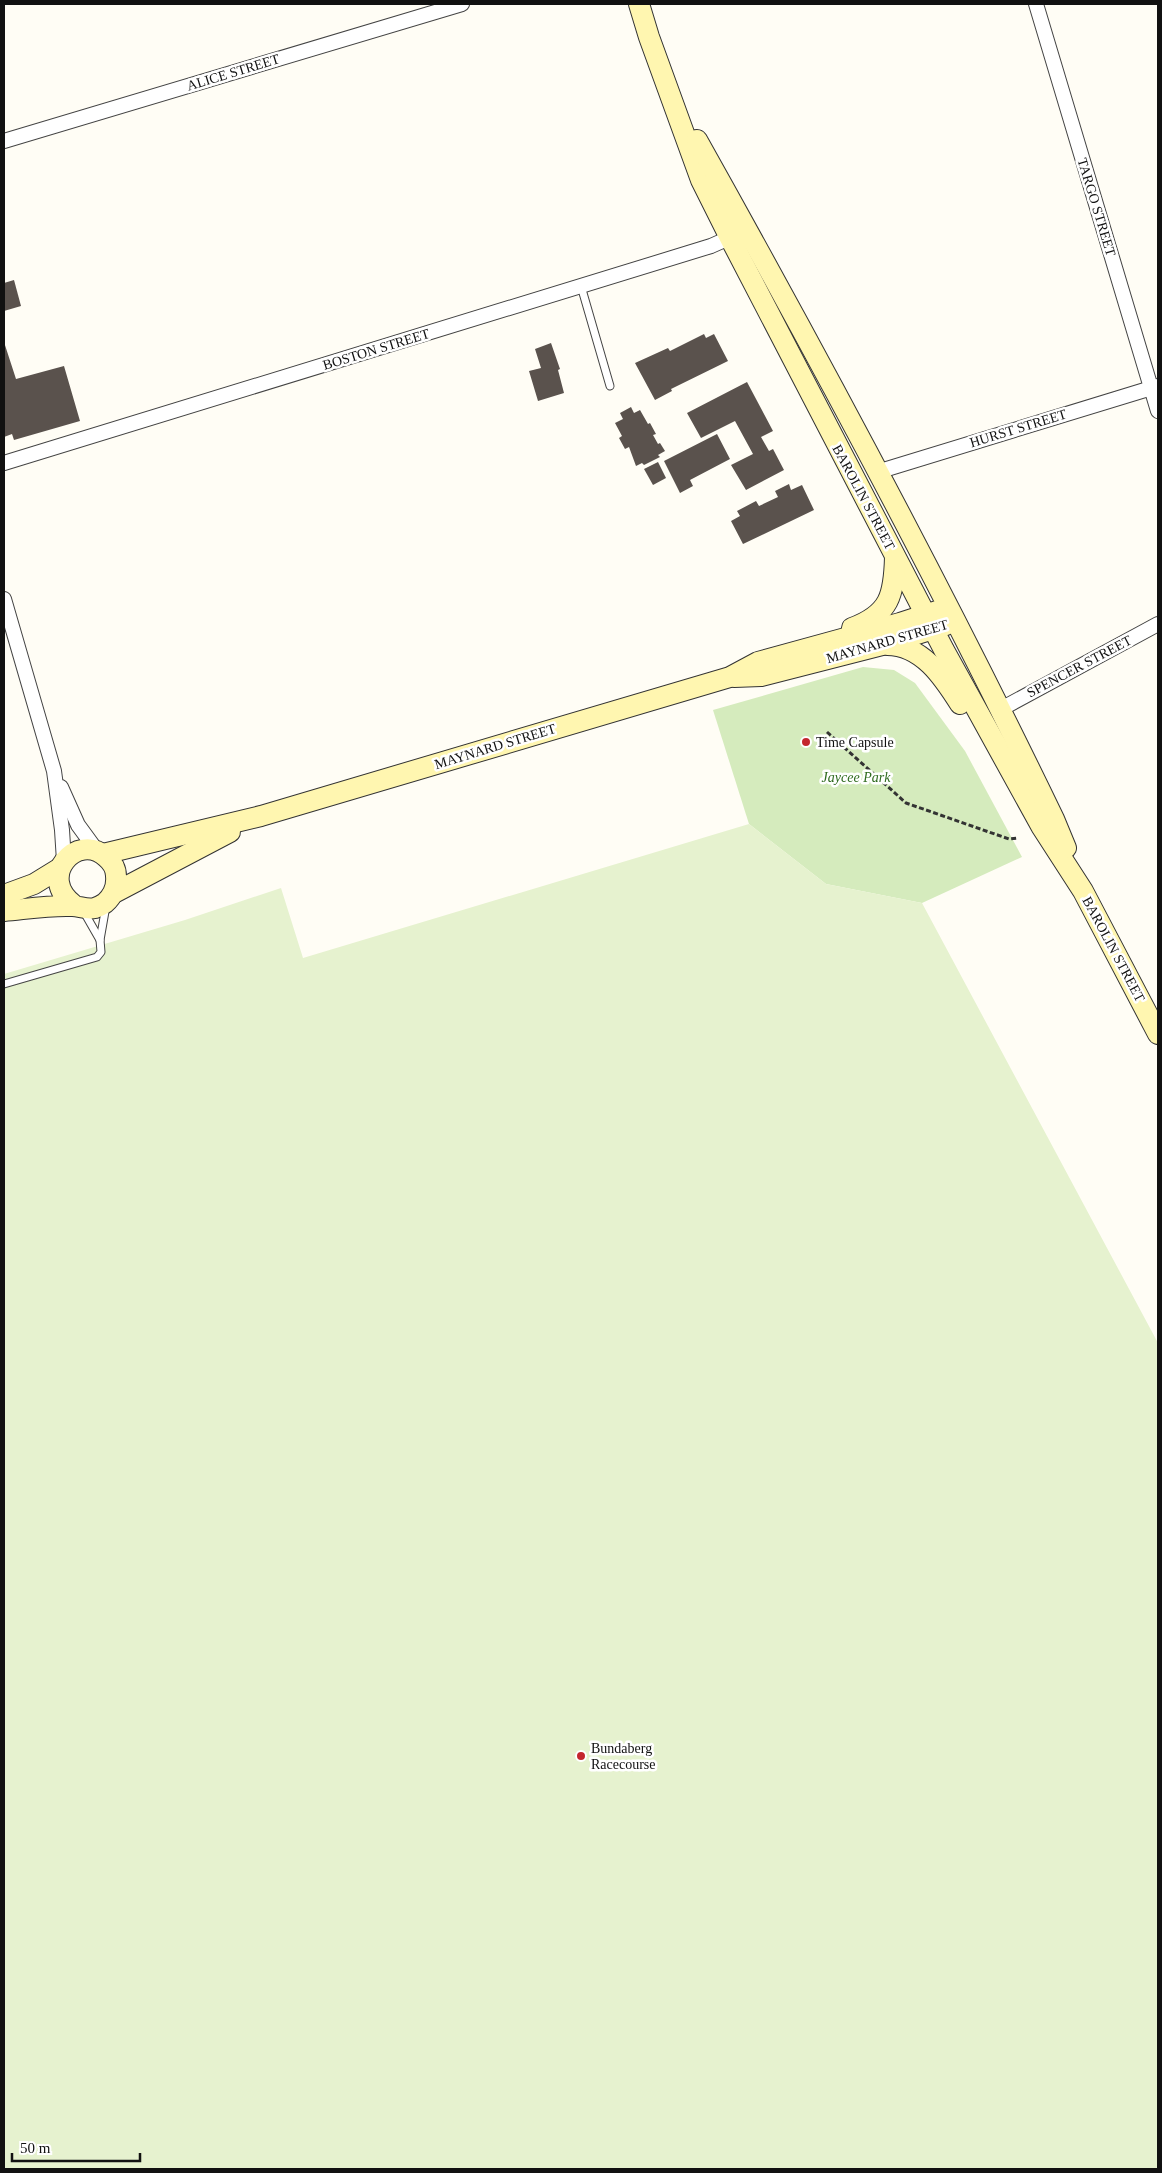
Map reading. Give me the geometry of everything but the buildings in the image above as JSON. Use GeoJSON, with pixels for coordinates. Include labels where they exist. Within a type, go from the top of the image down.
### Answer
{"type":"FeatureCollection","features":[{"type":"Feature","properties":{"kind":"main road","name":"BAROLIN STREET"},"geometry":{"type":"LineString","coordinates":[[639,4],[701,180],[738,234],[877,472],[1001,709],[1054,819],[1083,891]]}},
{"type":"Feature","properties":{"kind":"main road","name":"BAROLIN STREET"},"geometry":{"type":"LineString","coordinates":[[738,234],[929,622],[1041,826],[1083,891],[1158,1034]]}},
{"type":"Feature","properties":{"kind":"main road"},"geometry":{"type":"LineString","coordinates":[[804,649],[843,631],[866,623],[881,610],[892,594],[895,556]]}},
{"type":"Feature","properties":{"kind":"main road","name":"MAYNARD STREET"},"geometry":{"type":"LineString","coordinates":[[730,677],[761,676],[882,645],[929,622],[952,614]]}},
{"type":"Feature","properties":{"kind":"main road","name":"MAYNARD STREET"},"geometry":{"type":"LineString","coordinates":[[100,853],[261,816],[730,677],[758,662],[804,649],[929,622]]}},
{"type":"Feature","properties":{"kind":"main road"},"geometry":{"type":"LineString","coordinates":[[882,645],[906,647],[915,651],[939,674],[964,709],[986,746],[1022,791]]}},
{"type":"Feature","properties":{"kind":"main road","name":"MAYNARD STREET"},"geometry":{"type":"LineString","coordinates":[[110,897],[261,816]]}},
{"type":"Feature","properties":{"kind":"main road"},"geometry":{"type":"LineString","coordinates":[[4,895],[34,884],[79,851],[100,853],[111,862],[116,872],[117,882],[110,897],[95,908],[78,907],[4,911]]}},
{"type":"Feature","properties":{"kind":"main road"},"geometry":{"type":"LineString","coordinates":[[62,864],[58,878],[60,889],[66,899],[78,907]]}},
{"type":"Feature","properties":{"kind":"street","name":"ALICE STREET"},"geometry":{"type":"LineString","coordinates":[[4,141],[462,4]]}},
{"type":"Feature","properties":{"kind":"street","name":"TARGO STREET"},"geometry":{"type":"LineString","coordinates":[[1036,4],[1155,387],[1158,411]]}},
{"type":"Feature","properties":{"kind":"street","name":"BOSTON STREET"},"geometry":{"type":"LineString","coordinates":[[4,464],[711,246],[738,234]]}},
{"type":"Feature","properties":{"kind":"street","name":"HURST STREET"},"geometry":{"type":"LineString","coordinates":[[877,472],[1155,387]]}},
{"type":"Feature","properties":{"kind":"street"},"geometry":{"type":"LineString","coordinates":[[4,598],[8,626],[54,771],[78,825],[100,853]]}},
{"type":"Feature","properties":{"kind":"street","name":"SPENCER STREET"},"geometry":{"type":"LineString","coordinates":[[1001,709],[1158,624]]}},
{"type":"Feature","properties":{"kind":"street"},"geometry":{"type":"LineString","coordinates":[[54,771],[62,830],[62,864]]}},
{"type":"Feature","properties":{"kind":"lane"},"geometry":{"type":"LineString","coordinates":[[580,286],[610,386]]}},
{"type":"Feature","properties":{"kind":"lane"},"geometry":{"type":"LineString","coordinates":[[4,984],[93,959],[101,952],[100,940],[110,897]]}},
{"type":"Feature","properties":{"kind":"lane"},"geometry":{"type":"LineString","coordinates":[[78,907],[91,921],[100,940]]}},
{"type":"Feature","properties":{"kind":"path"},"geometry":{"type":"LineString","coordinates":[[827,732],[906,803],[1009,839],[1018,838]]}},
{"type":"Feature","properties":{"kind":"green space","name":"Jaycee Park"},"geometry":{"type":"Polygon","coordinates":[[[863,667],[894,670],[915,683],[965,751],[1022,857],[922,903],[826,884],[749,824],[713,710],[863,667]]]}},
{"type":"Feature","properties":{"kind":"green space","name":"Bundaberg Racecourse"},"geometry":{"type":"Polygon","coordinates":[[[749,824],[826,884],[922,903],[1158,1343],[1158,2169],[4,2169],[4,974],[185,920],[281,888],[303,958],[749,824]]]}},
{"type":"Feature","properties":{"kind":"place","name":"Time Capsule"},"geometry":{"type":"Point","coordinates":[806,742]}},
{"type":"Feature","properties":{"kind":"place","name":"Bundaberg Racecourse"},"geometry":{"type":"Point","coordinates":[581,1756]}}]}
